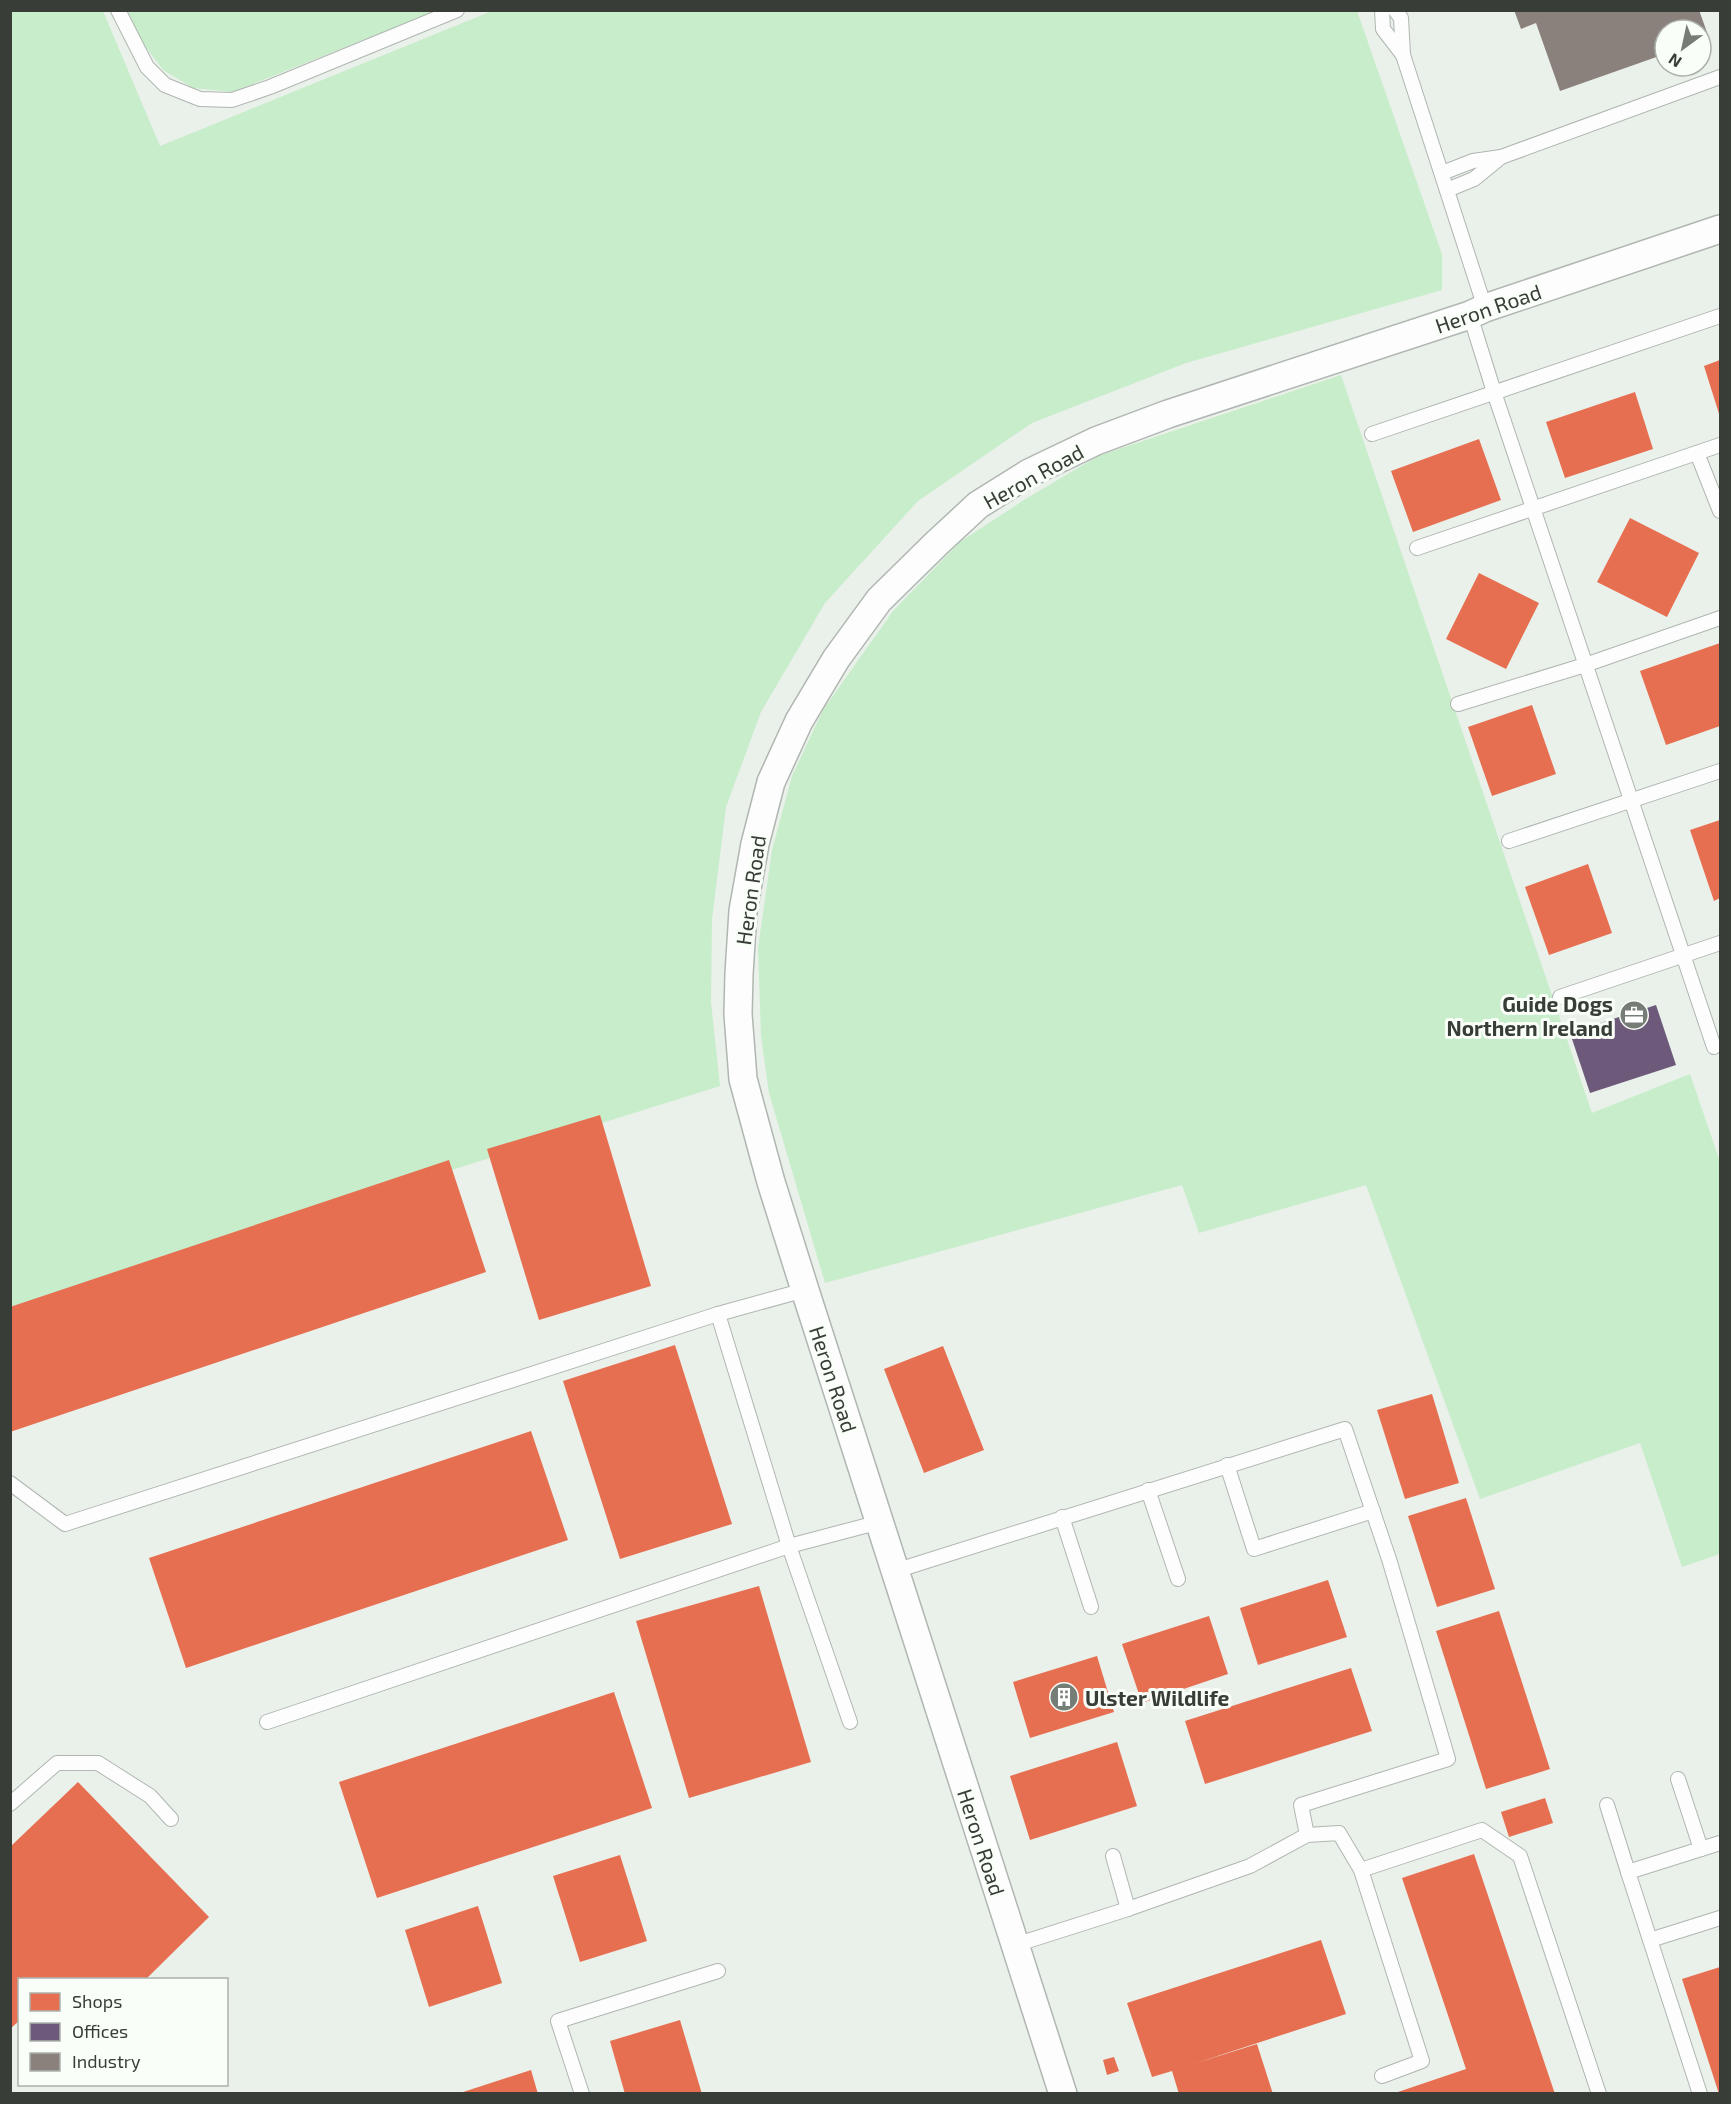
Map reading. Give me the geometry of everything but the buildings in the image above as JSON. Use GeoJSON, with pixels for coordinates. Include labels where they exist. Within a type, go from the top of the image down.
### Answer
{"type":"FeatureCollection","features":[{"type":"Feature","properties":{"kind":"street","name":"Heron Road"},"geometry":{"type":"LineString","coordinates":[[1063,2094],[805,1290],[771,1182],[743,1079],[738,1014],[743,911],[755,843],[771,782],[800,721],[836,659],[879,600],[978,505],[1029,472],[1096,441],[1168,414],[1720,229]]}},
{"type":"Feature","properties":{"kind":"lane"},"geometry":{"type":"LineString","coordinates":[[118,10],[147,67],[165,85],[200,99],[232,100],[270,87],[457,10]]}},
{"type":"Feature","properties":{"kind":"lane"},"geometry":{"type":"LineString","coordinates":[[1382,10],[1383,29],[1403,55]]}},
{"type":"Feature","properties":{"kind":"lane"},"geometry":{"type":"LineString","coordinates":[[1395,10],[1401,18],[1403,55],[1447,190],[1478,312],[1494,392],[1714,1047]]}},
{"type":"Feature","properties":{"kind":"lane"},"geometry":{"type":"LineString","coordinates":[[1442,173],[1473,160],[1501,156],[1720,77]]}},
{"type":"Feature","properties":{"kind":"lane"},"geometry":{"type":"LineString","coordinates":[[1447,190],[1474,179],[1501,156]]}},
{"type":"Feature","properties":{"kind":"lane"},"geometry":{"type":"LineString","coordinates":[[1372,434],[1720,316]]}},
{"type":"Feature","properties":{"kind":"lane"},"geometry":{"type":"LineString","coordinates":[[1417,548],[1720,445]]}},
{"type":"Feature","properties":{"kind":"lane"},"geometry":{"type":"LineString","coordinates":[[1697,453],[1720,511]]}},
{"type":"Feature","properties":{"kind":"lane"},"geometry":{"type":"LineString","coordinates":[[1458,705],[1586,665],[1720,618]]}},
{"type":"Feature","properties":{"kind":"lane"},"geometry":{"type":"LineString","coordinates":[[1509,841],[1720,771]]}},
{"type":"Feature","properties":{"kind":"lane"},"geometry":{"type":"LineString","coordinates":[[1560,997],[1720,943]]}},
{"type":"Feature","properties":{"kind":"lane"},"geometry":{"type":"LineString","coordinates":[[10,1483],[65,1524],[717,1314],[805,1290]]}},
{"type":"Feature","properties":{"kind":"lane"},"geometry":{"type":"LineString","coordinates":[[717,1314],[789,1546],[850,1722]]}},
{"type":"Feature","properties":{"kind":"lane"},"geometry":{"type":"LineString","coordinates":[[895,1571],[1345,1429],[1389,1559],[1448,1759],[1301,1805],[1307,1834]]}},
{"type":"Feature","properties":{"kind":"lane"},"geometry":{"type":"LineString","coordinates":[[1227,1466],[1254,1549],[1373,1510]]}},
{"type":"Feature","properties":{"kind":"lane"},"geometry":{"type":"LineString","coordinates":[[1148,1491],[1178,1579]]}},
{"type":"Feature","properties":{"kind":"lane"},"geometry":{"type":"LineString","coordinates":[[1062,1517],[1091,1607]]}},
{"type":"Feature","properties":{"kind":"lane"},"geometry":{"type":"LineString","coordinates":[[267,1722],[789,1546],[880,1522]]}},
{"type":"Feature","properties":{"kind":"lane"},"geometry":{"type":"LineString","coordinates":[[10,1804],[57,1763],[98,1763],[150,1796],[171,1819]]}},
{"type":"Feature","properties":{"kind":"lane"},"geometry":{"type":"LineString","coordinates":[[1678,1779],[1701,1849]]}},
{"type":"Feature","properties":{"kind":"lane"},"geometry":{"type":"LineString","coordinates":[[1607,1805],[1700,2094]]}},
{"type":"Feature","properties":{"kind":"lane"},"geometry":{"type":"LineString","coordinates":[[1361,1870],[1482,1830],[1520,1856],[1599,2094]]}},
{"type":"Feature","properties":{"kind":"lane"},"geometry":{"type":"LineString","coordinates":[[1016,1945],[1250,1866],[1307,1834],[1339,1833],[1361,1870],[1422,2061],[1382,2076]]}},
{"type":"Feature","properties":{"kind":"lane"},"geometry":{"type":"LineString","coordinates":[[1628,1872],[1720,1843]]}},
{"type":"Feature","properties":{"kind":"lane"},"geometry":{"type":"LineString","coordinates":[[1113,1856],[1128,1909]]}},
{"type":"Feature","properties":{"kind":"lane"},"geometry":{"type":"LineString","coordinates":[[1650,1940],[1720,1918]]}},
{"type":"Feature","properties":{"kind":"lane"},"geometry":{"type":"LineString","coordinates":[[582,2094],[558,2021],[718,1971]]}},
{"type":"Feature","properties":{"kind":"green space"},"geometry":{"type":"Polygon","coordinates":[[[11,11],[103,11],[160,146],[492,11],[1357,11],[1442,254],[1442,290],[1186,363],[1032,423],[918,501],[825,603],[761,712],[726,807],[712,919],[711,1002],[720,1086],[11,1308],[11,11]]]}},
{"type":"Feature","properties":{"kind":"green space"},"geometry":{"type":"Polygon","coordinates":[[[128,11],[436,11],[233,92],[193,88],[163,70],[139,38],[128,11]]]}},
{"type":"Feature","properties":{"kind":"green space"},"geometry":{"type":"Polygon","coordinates":[[[1341,375],[1592,1113],[1690,1074],[1720,1162],[1720,1554],[1682,1567],[1640,1443],[1480,1499],[1366,1185],[1199,1233],[1182,1185],[825,1283],[769,1093],[761,1036],[758,948],[772,850],[792,776],[823,710],[893,611],[960,542],[1098,456],[1341,375]]]}},
{"type":"Feature","properties":{"kind":"place","name":"Guide Dogs Northern Ireland"},"geometry":{"type":"Point","coordinates":[1634,1015]}},
{"type":"Feature","properties":{"kind":"place","name":"Ulster Wildlife"},"geometry":{"type":"Point","coordinates":[1064,1697]}}]}
